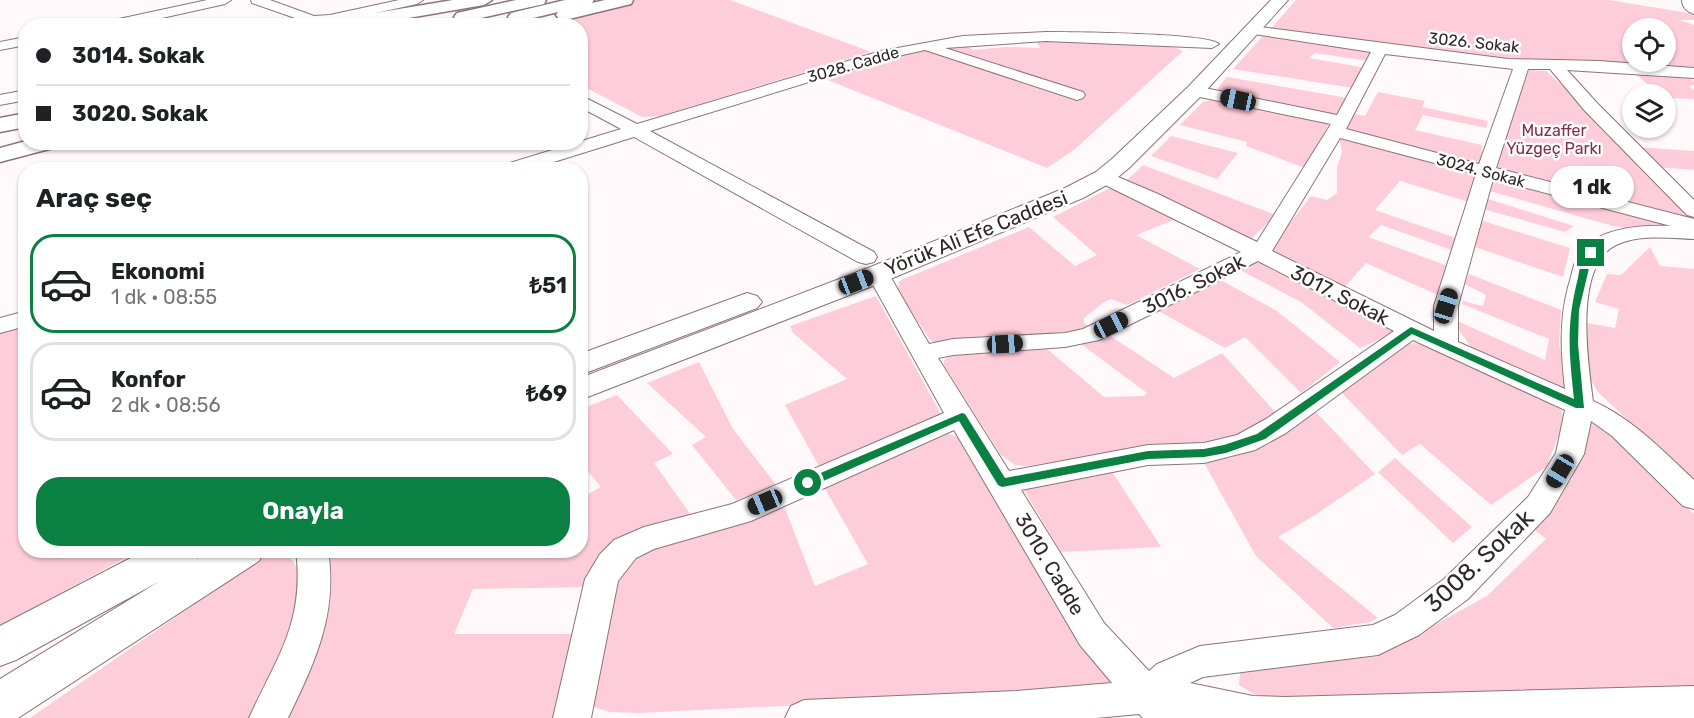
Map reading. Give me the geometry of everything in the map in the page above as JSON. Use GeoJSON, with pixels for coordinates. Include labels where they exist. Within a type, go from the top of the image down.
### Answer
{"type":"FeatureCollection","features":[{"type":"Feature","properties":{"kind":"highway"},"geometry":{"type":"LineString","coordinates":[[375,18],[484,0]]}},
{"type":"Feature","properties":{"kind":"highway"},"geometry":{"type":"LineString","coordinates":[[462,18],[538,0]]}},
{"type":"Feature","properties":{"kind":"highway"},"geometry":{"type":"LineString","coordinates":[[513,18],[586,0]]}},
{"type":"Feature","properties":{"kind":"highway"},"geometry":{"type":"LineString","coordinates":[[537,18],[609,0]]}},
{"type":"Feature","properties":{"kind":"highway"},"geometry":{"type":"LineString","coordinates":[[554,18],[625,0]]}},
{"type":"Feature","properties":{"kind":"highway"},"geometry":{"type":"LineString","coordinates":[[0,126],[18,122]]}},
{"type":"Feature","properties":{"kind":"highway"},"geometry":{"type":"LineString","coordinates":[[0,141],[18,137]]}},
{"type":"Feature","properties":{"kind":"highway"},"geometry":{"type":"LineString","coordinates":[[0,154],[18,150]]}},
{"type":"Feature","properties":{"kind":"street"},"geometry":{"type":"LineString","coordinates":[[142,18],[225,0]]}},
{"type":"Feature","properties":{"kind":"street"},"geometry":{"type":"LineString","coordinates":[[257,0],[307,18]]}},
{"type":"Feature","properties":{"kind":"street"},"geometry":{"type":"LineString","coordinates":[[347,18],[417,0]]}},
{"type":"Feature","properties":{"kind":"street","name":"Yörük Ali Efe Caddesi"},"geometry":{"type":"LineString","coordinates":[[588,387],[872,266],[1080,169],[1149,110],[1257,0]]}},
{"type":"Feature","properties":{"kind":"street","name":"Yörük Ali Efe Caddesi"},"geometry":{"type":"LineString","coordinates":[[588,362],[872,266],[1074,193],[1104,177],[1196,91],[1280,0]]}},
{"type":"Feature","properties":{"kind":"street"},"geometry":{"type":"LineString","coordinates":[[1690,0],[1694,9]]}},
{"type":"Feature","properties":{"kind":"street","name":"3026. Sokak"},"geometry":{"type":"LineString","coordinates":[[1252,30],[1380,49],[1521,65],[1599,66],[1693,74]]}},
{"type":"Feature","properties":{"kind":"street","name":"3028. Cadde"},"geometry":{"type":"LineString","coordinates":[[588,144],[881,55],[922,45],[961,39],[1030,37],[1136,39],[1212,44]]}},
{"type":"Feature","properties":{"kind":"street"},"geometry":{"type":"LineString","coordinates":[[0,46],[18,43]]}},
{"type":"Feature","properties":{"kind":"street"},"geometry":{"type":"LineString","coordinates":[[922,45],[1077,95]]}},
{"type":"Feature","properties":{"kind":"street"},"geometry":{"type":"LineString","coordinates":[[1257,253],[1265,246],[1303,189],[1340,127],[1380,49]]}},
{"type":"Feature","properties":{"kind":"street"},"geometry":{"type":"LineString","coordinates":[[1446,346],[1446,306],[1486,171],[1521,65]]}},
{"type":"Feature","properties":{"kind":"street"},"geometry":{"type":"LineString","coordinates":[[1555,66],[1694,211]]}},
{"type":"Feature","properties":{"kind":"street","name":"3024. Sokak"},"geometry":{"type":"LineString","coordinates":[[1196,91],[1340,127],[1486,171],[1694,226]]}},
{"type":"Feature","properties":{"kind":"street"},"geometry":{"type":"LineString","coordinates":[[0,100],[18,97]]}},
{"type":"Feature","properties":{"kind":"street"},"geometry":{"type":"LineString","coordinates":[[588,105],[872,266]]}},
{"type":"Feature","properties":{"kind":"street","name":"3028. Cadde"},"geometry":{"type":"LineString","coordinates":[[532,162],[570,150]]}},
{"type":"Feature","properties":{"kind":"street"},"geometry":{"type":"LineString","coordinates":[[1080,169],[1104,177]]}},
{"type":"Feature","properties":{"kind":"street","name":"3017. Sokak"},"geometry":{"type":"LineString","coordinates":[[1104,177],[1151,198],[1411,330],[1605,417],[1622,429],[1694,498]]}},
{"type":"Feature","properties":{"kind":"street","name":"3008. Sokak"},"geometry":{"type":"LineString","coordinates":[[1157,707],[1170,675],[1200,662],[1378,640],[1407,625],[1456,589],[1539,505],[1570,454],[1580,405],[1573,344],[1574,318],[1577,294],[1591,253],[1607,242],[1632,234],[1694,234]]}},
{"type":"Feature","properties":{"kind":"street","name":"3016. Sokak"},"geometry":{"type":"LineString","coordinates":[[922,353],[953,347],[1065,340],[1090,335],[1257,253]]}},
{"type":"Feature","properties":{"kind":"street","name":"3010. Cadde"},"geometry":{"type":"LineString","coordinates":[[872,266],[1092,634],[1157,707]]}},
{"type":"Feature","properties":{"kind":"street"},"geometry":{"type":"LineString","coordinates":[[0,326],[18,320]]}},
{"type":"Feature","properties":{"kind":"street"},"geometry":{"type":"LineString","coordinates":[[1002,483],[1148,455],[1204,453],[1245,443],[1276,426],[1411,330]]}},
{"type":"Feature","properties":{"kind":"street"},"geometry":{"type":"LineString","coordinates":[[572,718],[603,579],[612,563],[625,549],[644,539],[740,513],[962,416]]}},
{"type":"Feature","properties":{"kind":"street"},"geometry":{"type":"LineString","coordinates":[[0,647],[167,558]]}},
{"type":"Feature","properties":{"kind":"street"},"geometry":{"type":"LineString","coordinates":[[0,704],[232,558]]}},
{"type":"Feature","properties":{"kind":"street"},"geometry":{"type":"LineString","coordinates":[[268,718],[299,652],[314,612],[316,578],[313,558]]}},
{"type":"Feature","properties":{"kind":"street"},"geometry":{"type":"LineString","coordinates":[[823,718],[1016,708],[1157,707],[1164,695],[1253,713],[1285,714],[1694,703]]}},
{"type":"Feature","properties":{"kind":"green space"},"geometry":{"type":"Polygon","coordinates":[[[636,0],[730,0],[871,52],[660,116],[642,117],[588,89],[588,18],[569,18],[636,0]]]}},
{"type":"Feature","properties":{"kind":"green space"},"geometry":{"type":"Polygon","coordinates":[[[1296,0],[1609,0],[1694,14],[1694,20],[1680,20],[1694,25],[1694,70],[1676,69],[1676,18],[1622,18],[1622,67],[1533,63],[1269,31],[1296,0]]]}},
{"type":"Feature","properties":{"kind":"green space"},"geometry":{"type":"Polygon","coordinates":[[[1271,35],[1374,51],[1369,61],[1315,53],[1309,58],[1366,68],[1353,88],[1233,69],[1263,36],[1271,35]]]}},
{"type":"Feature","properties":{"kind":"green space"},"geometry":{"type":"Polygon","coordinates":[[[1037,42],[1136,42],[1172,47],[1183,51],[1075,149],[1047,168],[823,78],[885,57],[924,49],[1080,99],[1086,96],[937,48],[963,44],[973,50],[1005,47],[1040,48],[1037,42]]]}},
{"type":"Feature","properties":{"kind":"green space","name":"Muzaffer Yüzgeç Parkı"},"geometry":{"type":"Polygon","coordinates":[[[1529,70],[1546,71],[1586,107],[1691,221],[1494,168],[1529,70]]]}},
{"type":"Feature","properties":{"kind":"green space"},"geometry":{"type":"Polygon","coordinates":[[[1633,72],[1686,74],[1694,82],[1694,85],[1689,86],[1694,90],[1694,99],[1676,98],[1676,84],[1647,84],[1633,72]]]}},
{"type":"Feature","properties":{"kind":"green space"},"geometry":{"type":"Polygon","coordinates":[[[1227,77],[1348,98],[1338,115],[1331,115],[1223,94],[1217,89],[1227,77]]]}},
{"type":"Feature","properties":{"kind":"green space"},"geometry":{"type":"Polygon","coordinates":[[[1378,92],[1425,101],[1422,107],[1488,121],[1486,128],[1423,115],[1415,130],[1482,145],[1481,163],[1479,165],[1345,129],[1354,114],[1365,116],[1378,92]]]}},
{"type":"Feature","properties":{"kind":"green space"},"geometry":{"type":"Polygon","coordinates":[[[1211,100],[1330,122],[1305,168],[1246,146],[1247,142],[1180,125],[1203,102],[1211,100]]]}},
{"type":"Feature","properties":{"kind":"green space"},"geometry":{"type":"Polygon","coordinates":[[[1171,136],[1238,153],[1217,179],[1151,156],[1171,136]]]}},
{"type":"Feature","properties":{"kind":"green space"},"geometry":{"type":"Polygon","coordinates":[[[1344,137],[1476,173],[1469,202],[1400,181],[1375,210],[1462,240],[1457,252],[1381,225],[1368,237],[1451,267],[1440,296],[1366,263],[1342,290],[1279,258],[1271,248],[1311,196],[1327,200],[1337,193],[1337,168],[1342,152],[1339,138],[1344,137]]]}},
{"type":"Feature","properties":{"kind":"green space"},"geometry":{"type":"Polygon","coordinates":[[[1637,147],[1694,151],[1694,170],[1657,167],[1637,147]]]}},
{"type":"Feature","properties":{"kind":"green space"},"geometry":{"type":"Polygon","coordinates":[[[1143,165],[1276,215],[1248,242],[1126,181],[1143,165]]]}},
{"type":"Feature","properties":{"kind":"green space"},"geometry":{"type":"Polygon","coordinates":[[[1489,177],[1676,226],[1625,228],[1613,226],[1486,190],[1489,177]]]}},
{"type":"Feature","properties":{"kind":"green space"},"geometry":{"type":"Polygon","coordinates":[[[1108,189],[1120,189],[1179,218],[1136,235],[1200,269],[1127,305],[1111,299],[1103,303],[1084,318],[1084,323],[1088,326],[1077,331],[936,343],[930,340],[898,291],[899,281],[1029,227],[1075,266],[1097,255],[1053,217],[1108,189]]]}},
{"type":"Feature","properties":{"kind":"green space"},"geometry":{"type":"Polygon","coordinates":[[[1485,198],[1574,226],[1565,232],[1483,209],[1485,198]]]}},
{"type":"Feature","properties":{"kind":"green space"},"geometry":{"type":"Polygon","coordinates":[[[1483,221],[1570,248],[1563,277],[1475,247],[1479,225],[1483,221]]]}},
{"type":"Feature","properties":{"kind":"green space"},"geometry":{"type":"Polygon","coordinates":[[[1650,247],[1660,266],[1694,269],[1694,482],[1598,392],[1590,379],[1587,323],[1615,328],[1619,309],[1595,302],[1607,274],[1621,275],[1650,247]]]}},
{"type":"Feature","properties":{"kind":"green space"},"geometry":{"type":"Polygon","coordinates":[[[1265,263],[1397,332],[1360,348],[1301,302],[1236,268],[1265,263]]]}},
{"type":"Feature","properties":{"kind":"green space"},"geometry":{"type":"Polygon","coordinates":[[[1469,274],[1561,310],[1559,343],[1566,385],[1563,390],[1473,350],[1459,330],[1457,321],[1545,360],[1549,339],[1462,304],[1463,301],[1483,306],[1486,295],[1465,284],[1469,274]]]}},
{"type":"Feature","properties":{"kind":"green space"},"geometry":{"type":"Polygon","coordinates":[[[1217,278],[1277,311],[1340,362],[1301,393],[1245,337],[1225,348],[1153,308],[1217,278]]]}},
{"type":"Feature","properties":{"kind":"green space"},"geometry":{"type":"Polygon","coordinates":[[[876,296],[941,414],[820,468],[785,405],[847,379],[793,333],[790,326],[876,296]]]}},
{"type":"Feature","properties":{"kind":"green space"},"geometry":{"type":"Polygon","coordinates":[[[18,327],[18,558],[125,558],[0,626],[0,333],[18,327]]]}},
{"type":"Feature","properties":{"kind":"green space"},"geometry":{"type":"Polygon","coordinates":[[[1106,333],[1174,378],[1222,353],[1276,413],[1238,436],[1198,445],[1130,450],[1027,466],[1015,465],[1001,455],[944,365],[944,360],[955,353],[1046,348],[1104,397],[1144,396],[1147,393],[1081,344],[1106,333]]]}},
{"type":"Feature","properties":{"kind":"green space"},"geometry":{"type":"Polygon","coordinates":[[[1414,343],[1426,345],[1561,410],[1564,420],[1547,466],[1491,505],[1420,444],[1402,455],[1341,392],[1401,345],[1414,343]]]}},
{"type":"Feature","properties":{"kind":"green space"},"geometry":{"type":"Polygon","coordinates":[[[699,362],[733,429],[777,486],[736,500],[692,445],[706,437],[647,383],[699,362]]]}},
{"type":"Feature","properties":{"kind":"green space"},"geometry":{"type":"Polygon","coordinates":[[[617,395],[673,454],[654,463],[691,515],[629,536],[588,587],[473,589],[454,634],[575,634],[554,718],[270,718],[317,558],[588,558],[588,494],[601,487],[588,471],[588,406],[617,395]]]}},
{"type":"Feature","properties":{"kind":"green space"},"geometry":{"type":"Polygon","coordinates":[[[1314,410],[1375,474],[1278,537],[1378,618],[1370,622],[1333,628],[1256,556],[1203,461],[1231,458],[1262,445],[1314,410]]]}},
{"type":"Feature","properties":{"kind":"green space"},"geometry":{"type":"Polygon","coordinates":[[[1591,423],[1600,424],[1607,429],[1694,514],[1694,688],[1263,700],[1239,685],[1240,672],[1378,656],[1487,596],[1546,539],[1530,526],[1572,479],[1591,423]]]}},
{"type":"Feature","properties":{"kind":"green space"},"geometry":{"type":"Polygon","coordinates":[[[948,434],[963,438],[1112,676],[1108,683],[1087,687],[982,696],[640,713],[609,712],[594,707],[591,698],[614,580],[650,548],[783,503],[815,586],[868,564],[824,487],[948,434]]]}},
{"type":"Feature","properties":{"kind":"green space"},"geometry":{"type":"Polygon","coordinates":[[[1395,458],[1472,527],[1453,543],[1378,472],[1395,458]]]}},
{"type":"Feature","properties":{"kind":"green space"},"geometry":{"type":"Polygon","coordinates":[[[1111,470],[1161,547],[1061,552],[1021,485],[1111,470]]]}},
{"type":"Feature","properties":{"kind":"green space"},"geometry":{"type":"Polygon","coordinates":[[[261,558],[290,558],[294,562],[302,584],[303,606],[253,718],[30,718],[261,558]]]}},
{"type":"Feature","properties":{"kind":"route"},"geometry":{"type":"LineString","coordinates":[[808,483],[962,416],[1002,483],[1148,455],[1204,453],[1226,449],[1261,436],[1411,330],[1580,405],[1573,344],[1575,310],[1577,294],[1591,253]]}}]}
